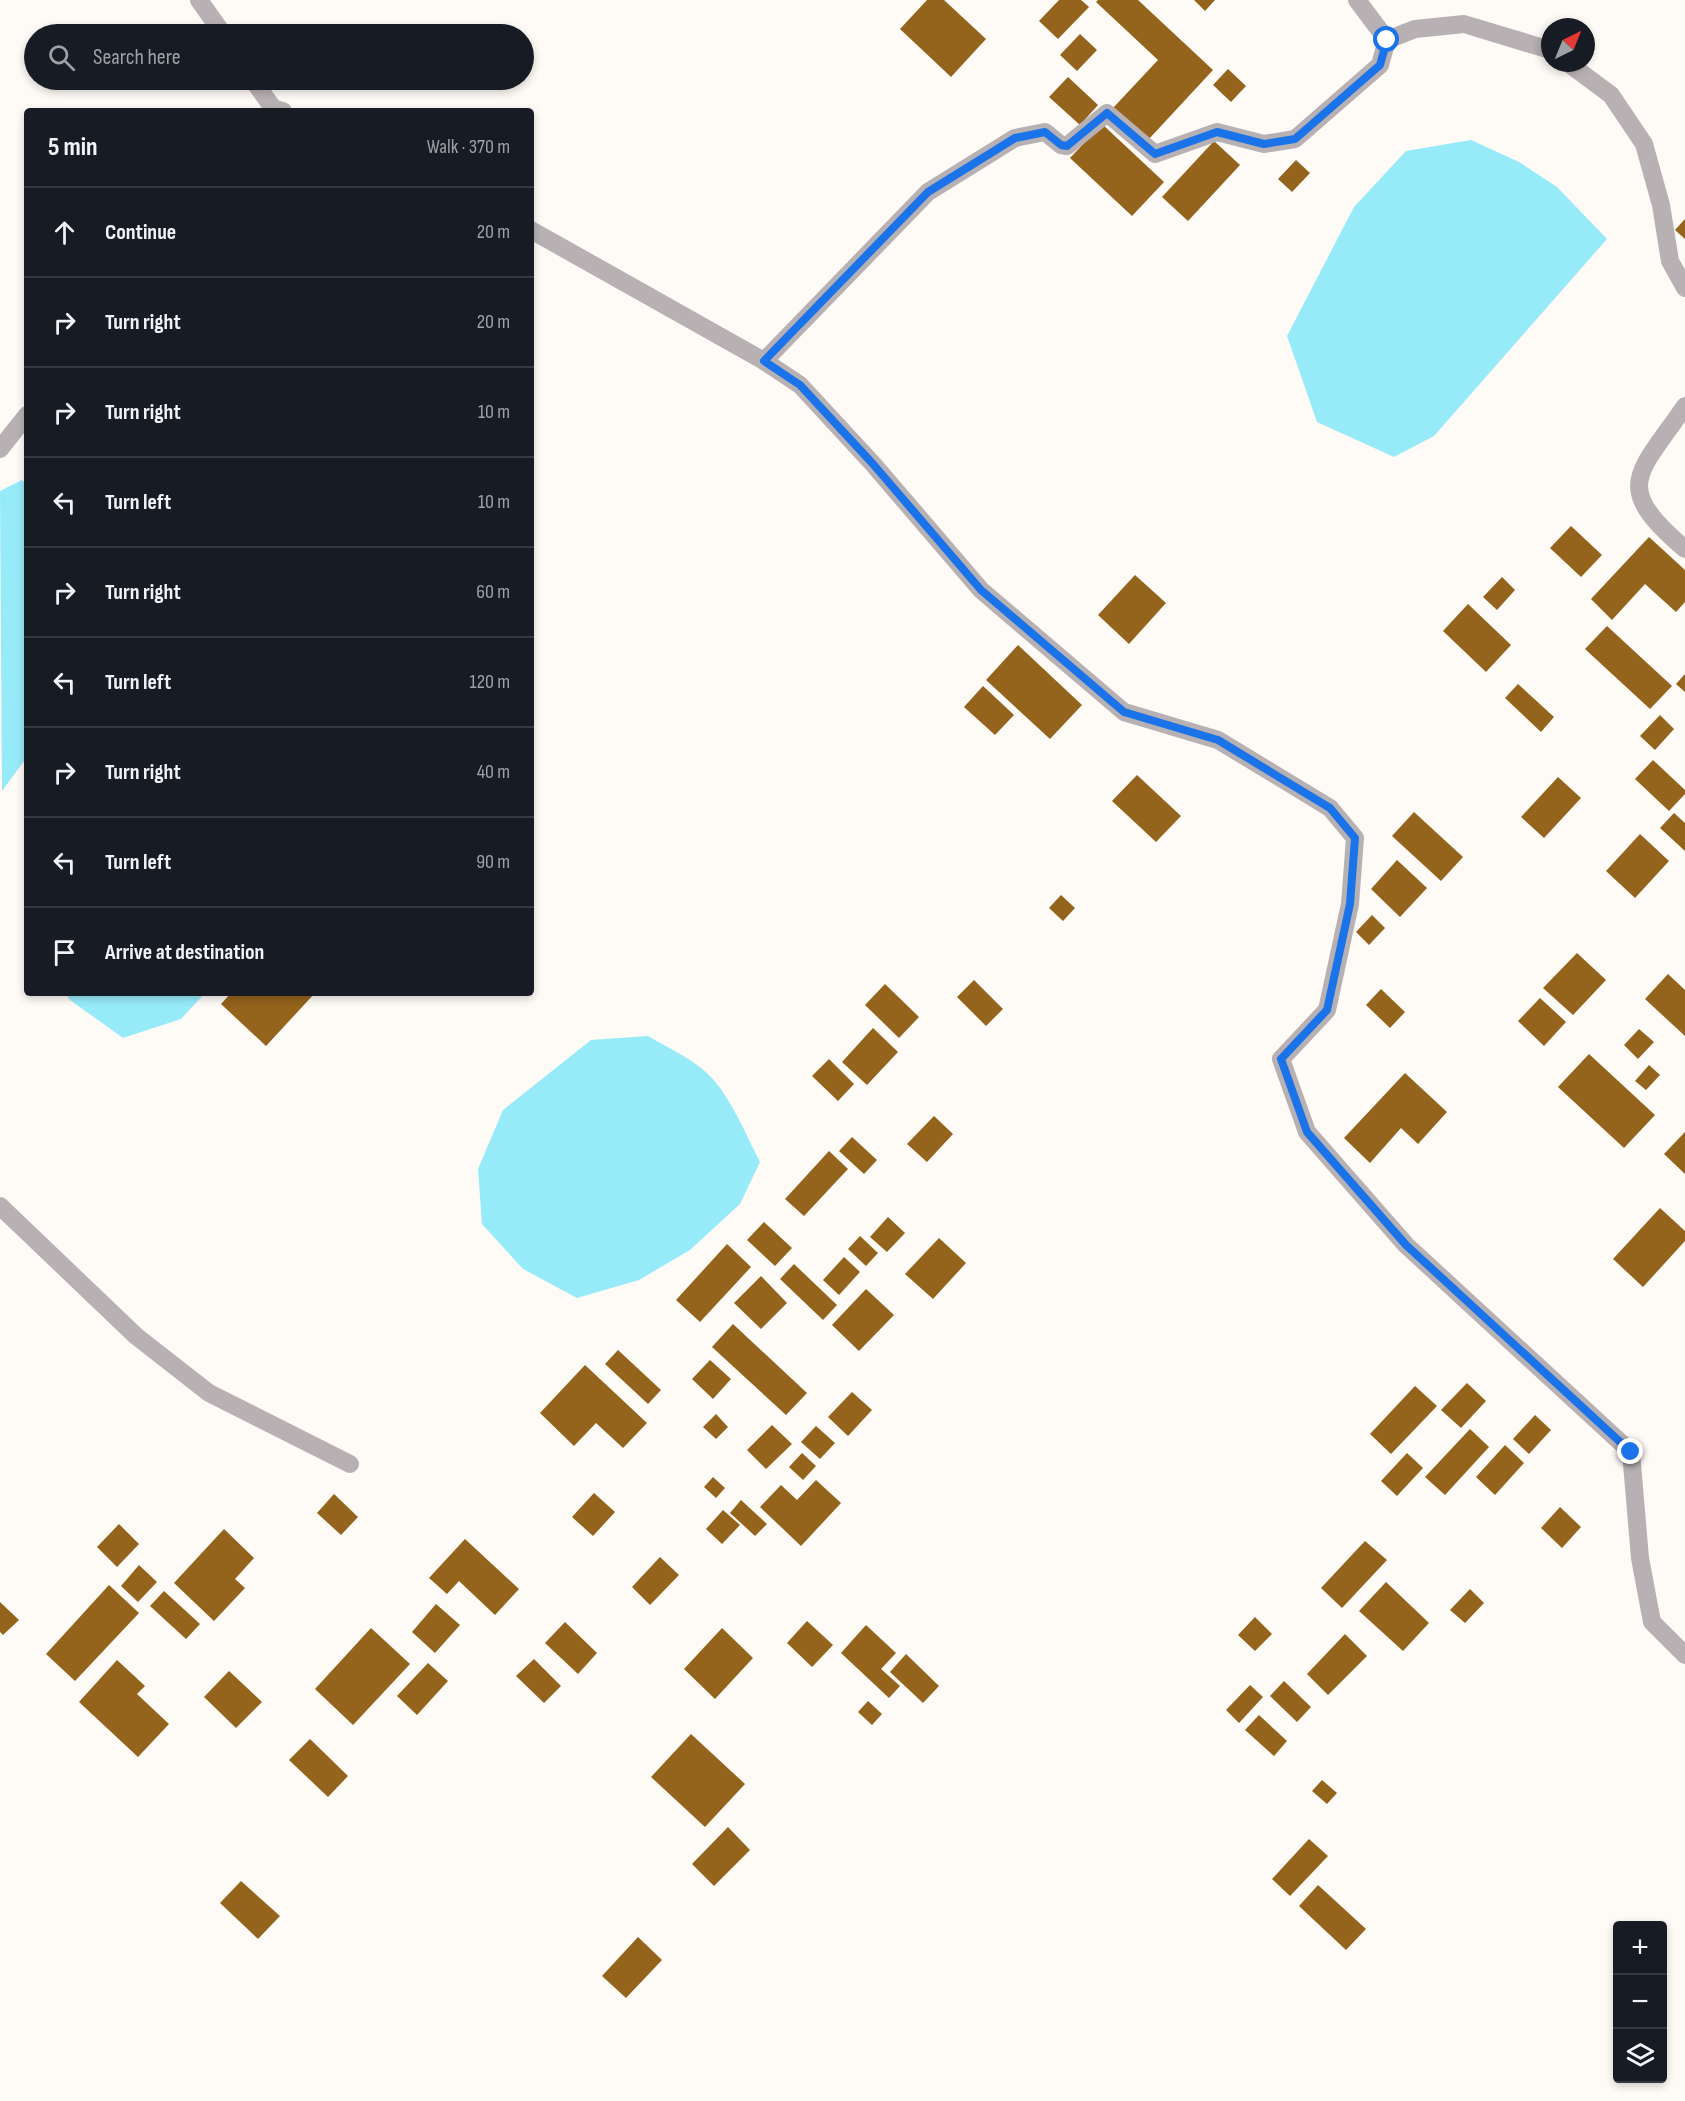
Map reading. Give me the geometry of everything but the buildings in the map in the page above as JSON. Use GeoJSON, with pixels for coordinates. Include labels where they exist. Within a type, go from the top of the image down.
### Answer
{"type":"FeatureCollection","features":[{"type":"Feature","properties":{"kind":"street"},"geometry":{"type":"LineString","coordinates":[[199,0],[216,24]]}},
{"type":"Feature","properties":{"kind":"street"},"geometry":{"type":"LineString","coordinates":[[1357,0],[1387,40]]}},
{"type":"Feature","properties":{"kind":"street"},"geometry":{"type":"LineString","coordinates":[[1387,40],[1415,29],[1464,24],[1541,47]]}},
{"type":"Feature","properties":{"kind":"street"},"geometry":{"type":"LineString","coordinates":[[764,361],[928,192],[1015,138],[1045,132],[1061,145],[1067,146],[1107,113],[1155,154],[1217,132],[1264,144],[1295,139],[1380,65],[1387,40]]}},
{"type":"Feature","properties":{"kind":"street"},"geometry":{"type":"LineString","coordinates":[[1580,72],[1611,95],[1644,144],[1660,205],[1670,261],[1685,288]]}},
{"type":"Feature","properties":{"kind":"street"},"geometry":{"type":"LineString","coordinates":[[260,90],[274,108]]}},
{"type":"Feature","properties":{"kind":"street"},"geometry":{"type":"LineString","coordinates":[[534,232],[764,361],[800,385],[873,464],[981,590],[1124,712],[1218,740],[1330,808],[1355,838],[1350,904],[1327,1010],[1281,1059],[1307,1132],[1406,1245],[1631,1452],[1640,1558],[1652,1622],[1685,1655]]}},
{"type":"Feature","properties":{"kind":"street"},"geometry":{"type":"LineString","coordinates":[[1685,406],[1639,475],[1639,498],[1644,507],[1655,523],[1685,549]]}},
{"type":"Feature","properties":{"kind":"street"},"geometry":{"type":"LineString","coordinates":[[0,449],[24,419]]}},
{"type":"Feature","properties":{"kind":"street"},"geometry":{"type":"LineString","coordinates":[[0,1206],[136,1336],[209,1392],[350,1464]]}},
{"type":"Feature","properties":{"kind":"water"},"geometry":{"type":"Polygon","coordinates":[[[1471,140],[1519,162],[1557,187],[1607,239],[1434,436],[1394,457],[1317,422],[1287,336],[1354,207],[1406,151],[1471,140]]]}},
{"type":"Feature","properties":{"kind":"water"},"geometry":{"type":"Polygon","coordinates":[[[22,480],[24,482],[24,761],[2,791],[0,491],[22,480]]]}},
{"type":"Feature","properties":{"kind":"water"},"geometry":{"type":"Polygon","coordinates":[[[67,996],[202,996],[181,1019],[123,1038],[67,996]]]}},
{"type":"Feature","properties":{"kind":"water"},"geometry":{"type":"Polygon","coordinates":[[[648,1036],[694,1063],[716,1083],[737,1116],[760,1162],[740,1204],[690,1250],[639,1280],[577,1298],[523,1269],[482,1224],[478,1169],[503,1110],[591,1040],[648,1036]]]}},
{"type":"Feature","properties":{"kind":"route"},"geometry":{"type":"LineString","coordinates":[[1387,40],[1380,65],[1295,139],[1264,144],[1217,132],[1155,154],[1107,113],[1067,146],[1061,145],[1045,132],[1015,138],[928,192],[764,361],[800,385],[873,464],[981,590],[1124,712],[1218,740],[1330,808],[1355,838],[1350,904],[1327,1010],[1281,1059],[1307,1132],[1406,1245],[1631,1452]]}}]}
